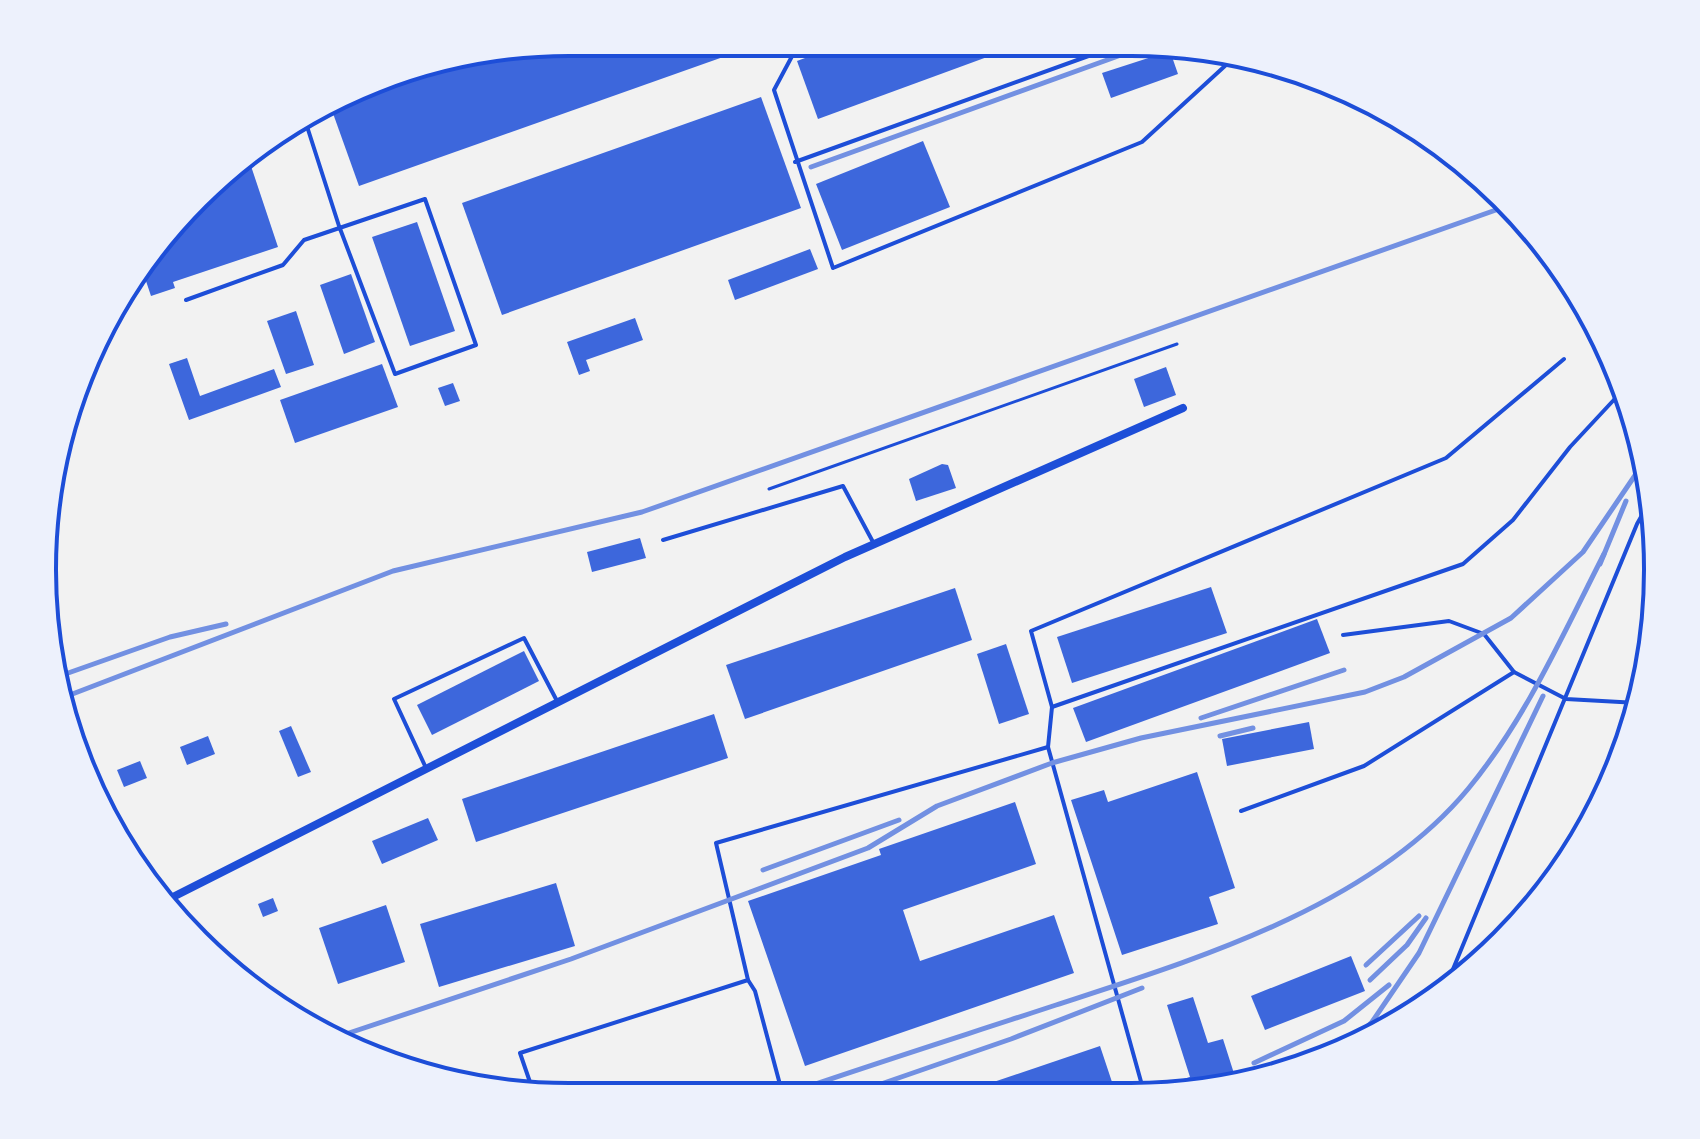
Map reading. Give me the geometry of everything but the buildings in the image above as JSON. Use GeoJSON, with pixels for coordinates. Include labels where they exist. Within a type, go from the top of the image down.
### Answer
{"type":"FeatureCollection","features":[{"type":"Feature","properties":{"kind":"street"},"geometry":{"type":"LineString","coordinates":[[174,897],[874,545],[1183,408]]}},
{"type":"Feature","properties":{"kind":"lane"},"geometry":{"type":"LineString","coordinates":[[792,56],[774,90],[795,162],[833,268],[1142,142],[1226,65]]}},
{"type":"Feature","properties":{"kind":"lane"},"geometry":{"type":"LineString","coordinates":[[795,162],[1088,56]]}},
{"type":"Feature","properties":{"kind":"lane"},"geometry":{"type":"LineString","coordinates":[[186,300],[283,265],[304,240],[339,226],[425,199],[476,345],[395,374],[339,226],[308,128]]}},
{"type":"Feature","properties":{"kind":"lane"},"geometry":{"type":"LineString","coordinates":[[1141,1083],[1048,747],[1052,707],[1031,631],[1446,458],[1564,359]]}},
{"type":"Feature","properties":{"kind":"lane"},"geometry":{"type":"LineString","coordinates":[[1052,707],[1463,564],[1513,520],[1570,447],[1615,399]]}},
{"type":"Feature","properties":{"kind":"lane"},"geometry":{"type":"LineString","coordinates":[[663,540],[843,486],[874,545]]}},
{"type":"Feature","properties":{"kind":"lane"},"geometry":{"type":"LineString","coordinates":[[1453,969],[1641,516]]}},
{"type":"Feature","properties":{"kind":"lane"},"geometry":{"type":"LineString","coordinates":[[1343,635],[1449,621],[1484,634],[1514,672],[1566,699],[1627,702]]}},
{"type":"Feature","properties":{"kind":"lane"},"geometry":{"type":"LineString","coordinates":[[427,770],[394,699],[524,638],[559,704]]}},
{"type":"Feature","properties":{"kind":"lane"},"geometry":{"type":"LineString","coordinates":[[1241,811],[1364,766],[1514,672]]}},
{"type":"Feature","properties":{"kind":"lane"},"geometry":{"type":"LineString","coordinates":[[780,1083],[755,991],[748,980],[716,843],[1048,747]]}},
{"type":"Feature","properties":{"kind":"lane"},"geometry":{"type":"LineString","coordinates":[[530,1081],[520,1053],[748,980]]}},
{"type":"Feature","properties":{"kind":"path"},"geometry":{"type":"LineString","coordinates":[[769,489],[1177,344]]}},
{"type":"Feature","properties":{"kind":"railway"},"geometry":{"type":"LineString","coordinates":[[811,167],[1118,56]]}},
{"type":"Feature","properties":{"kind":"railway"},"geometry":{"type":"LineString","coordinates":[[71,694],[393,571],[642,512],[1497,210]]}},
{"type":"Feature","properties":{"kind":"railway"},"geometry":{"type":"LineString","coordinates":[[349,1033],[571,959],[868,848],[937,806],[1052,763],[1141,738],[1365,692],[1404,677],[1511,618],[1583,552],[1635,475]]}},
{"type":"Feature","properties":{"kind":"railway"},"geometry":{"type":"LineString","coordinates":[[1600,564],[1626,501]]}},
{"type":"Feature","properties":{"kind":"railway"},"geometry":{"type":"LineString","coordinates":[[819,1083],[1222,948],[1332,897],[1382,866],[1428,830],[1489,762],[1526,705],[1604,554]]}},
{"type":"Feature","properties":{"kind":"railway"},"geometry":{"type":"LineString","coordinates":[[67,673],[170,637],[226,624]]}},
{"type":"Feature","properties":{"kind":"railway"},"geometry":{"type":"LineString","coordinates":[[1201,718],[1344,670]]}},
{"type":"Feature","properties":{"kind":"railway"},"geometry":{"type":"LineString","coordinates":[[1371,1023],[1419,953],[1543,696]]}},
{"type":"Feature","properties":{"kind":"railway"},"geometry":{"type":"LineString","coordinates":[[1220,736],[1253,728]]}},
{"type":"Feature","properties":{"kind":"railway"},"geometry":{"type":"LineString","coordinates":[[763,870],[899,820]]}},
{"type":"Feature","properties":{"kind":"railway"},"geometry":{"type":"LineString","coordinates":[[1366,965],[1419,916]]}},
{"type":"Feature","properties":{"kind":"railway"},"geometry":{"type":"LineString","coordinates":[[1370,980],[1407,945],[1426,918]]}},
{"type":"Feature","properties":{"kind":"railway"},"geometry":{"type":"LineString","coordinates":[[1254,1063],[1344,1021],[1389,985]]}},
{"type":"Feature","properties":{"kind":"railway"},"geometry":{"type":"LineString","coordinates":[[884,1083],[1011,1039],[1142,988]]}}]}
